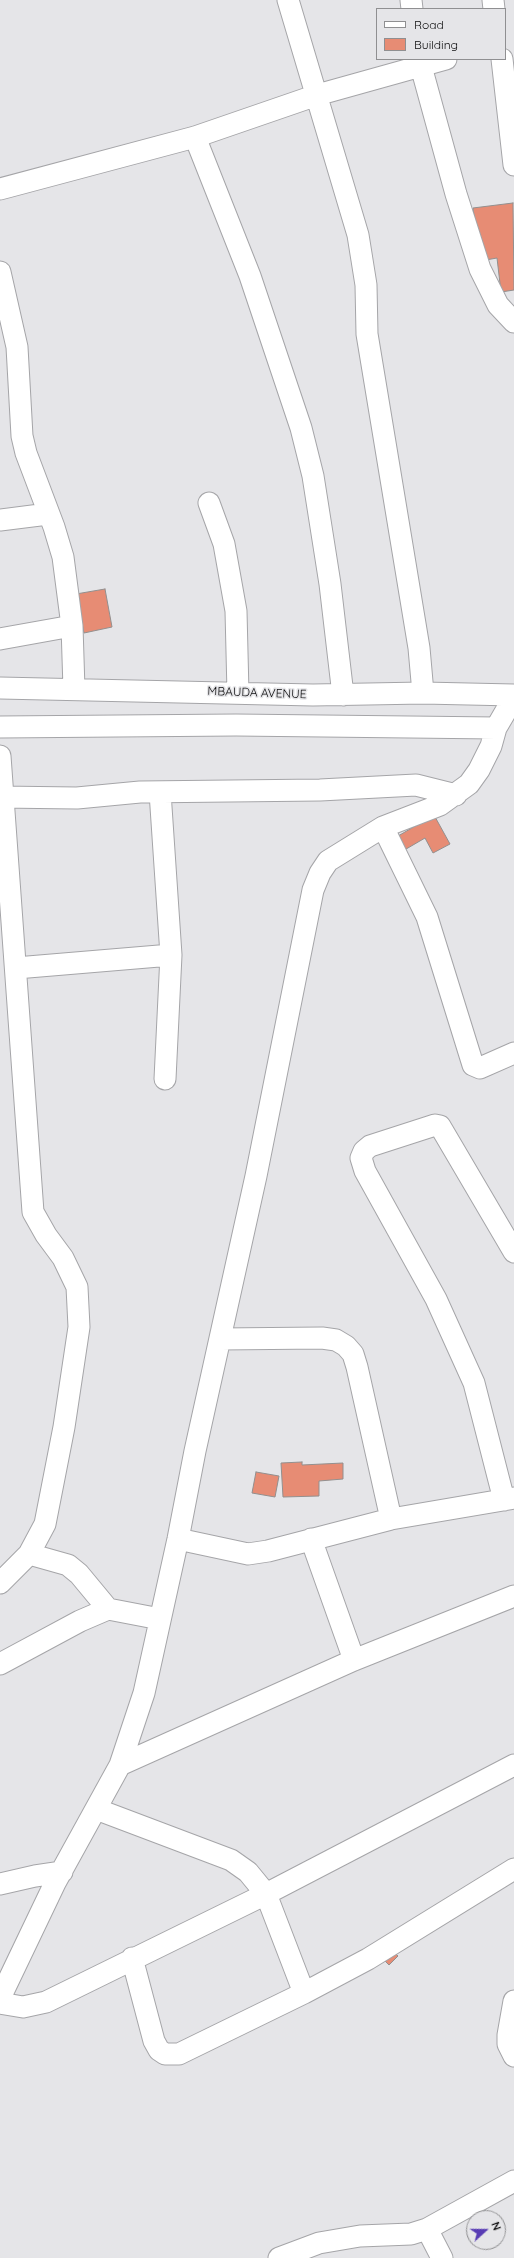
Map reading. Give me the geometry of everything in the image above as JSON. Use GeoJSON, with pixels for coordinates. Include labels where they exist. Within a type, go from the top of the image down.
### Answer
{"type":"FeatureCollection","features":[{"type":"Feature","properties":{"kind":"street"},"geometry":{"type":"LineString","coordinates":[[288,0],[358,235],[366,285],[367,334],[419,648],[423,693]]}},
{"type":"Feature","properties":{"kind":"street"},"geometry":{"type":"LineString","coordinates":[[0,189],[195,137],[317,95],[419,63],[439,60]]}},
{"type":"Feature","properties":{"kind":"street"},"geometry":{"type":"LineString","coordinates":[[502,60],[514,165]]}},
{"type":"Feature","properties":{"kind":"street"},"geometry":{"type":"LineString","coordinates":[[419,63],[456,194],[480,269],[498,305],[514,322]]}},
{"type":"Feature","properties":{"kind":"street"},"geometry":{"type":"LineString","coordinates":[[195,137],[250,276],[301,428],[313,476],[329,576],[343,694]]}},
{"type":"Feature","properties":{"kind":"street"},"geometry":{"type":"LineString","coordinates":[[0,272],[17,347],[22,436],[30,469],[63,557],[72,626],[74,689]]}},
{"type":"Feature","properties":{"kind":"street"},"geometry":{"type":"LineString","coordinates":[[209,503],[224,544],[236,611],[238,693]]}},
{"type":"Feature","properties":{"kind":"street"},"geometry":{"type":"LineString","coordinates":[[0,520],[48,514]]}},
{"type":"Feature","properties":{"kind":"street"},"geometry":{"type":"LineString","coordinates":[[0,638],[72,626]]}},
{"type":"Feature","properties":{"kind":"street","name":"MBAUDA AVENUE"},"geometry":{"type":"LineString","coordinates":[[0,688],[238,693],[423,693],[514,696]]}},
{"type":"Feature","properties":{"kind":"street"},"geometry":{"type":"LineString","coordinates":[[0,1998],[62,1872],[120,1765],[144,1693],[178,1539],[195,1451],[256,1176],[313,890],[320,873],[328,861],[383,828],[440,805],[456,795],[469,784],[479,770],[491,746],[496,728],[514,696]]}},
{"type":"Feature","properties":{"kind":"street"},"geometry":{"type":"LineString","coordinates":[[0,727],[244,725],[496,728]]}},
{"type":"Feature","properties":{"kind":"street"},"geometry":{"type":"LineString","coordinates":[[0,756],[33,1212],[46,1235],[62,1258],[77,1287],[79,1327],[64,1426],[45,1524],[29,1554],[0,1583]]}},
{"type":"Feature","properties":{"kind":"street"},"geometry":{"type":"LineString","coordinates":[[2,797],[77,798],[160,792],[320,790],[416,785],[456,795]]}},
{"type":"Feature","properties":{"kind":"street"},"geometry":{"type":"LineString","coordinates":[[160,792],[171,955],[165,1080]]}},
{"type":"Feature","properties":{"kind":"street"},"geometry":{"type":"LineString","coordinates":[[383,828],[427,917],[473,1065],[480,1068],[514,1053]]}},
{"type":"Feature","properties":{"kind":"street"},"geometry":{"type":"LineString","coordinates":[[16,968],[171,955]]}},
{"type":"Feature","properties":{"kind":"street"},"geometry":{"type":"LineString","coordinates":[[178,1539],[248,1554],[287,1547],[311,1539],[391,1519],[509,1499],[474,1382],[436,1299],[365,1171],[361,1158],[364,1150],[384,1141],[435,1125],[440,1126],[514,1252]]}},
{"type":"Feature","properties":{"kind":"street"},"geometry":{"type":"LineString","coordinates":[[220,1339],[322,1338],[336,1340],[346,1346],[352,1354],[357,1367],[391,1519]]}},
{"type":"Feature","properties":{"kind":"street"},"geometry":{"type":"LineString","coordinates":[[311,1539],[354,1660]]}},
{"type":"Feature","properties":{"kind":"street"},"geometry":{"type":"LineString","coordinates":[[29,1554],[68,1565],[79,1574],[108,1609]]}},
{"type":"Feature","properties":{"kind":"street"},"geometry":{"type":"LineString","coordinates":[[120,1765],[354,1660],[514,1596]]}},
{"type":"Feature","properties":{"kind":"street"},"geometry":{"type":"LineString","coordinates":[[0,1664],[80,1621],[108,1609],[160,1618]]}},
{"type":"Feature","properties":{"kind":"street"},"geometry":{"type":"LineString","coordinates":[[0,2003],[23,2007],[40,2004],[266,1894],[514,1764]]}},
{"type":"Feature","properties":{"kind":"street"},"geometry":{"type":"LineString","coordinates":[[96,1809],[231,1860],[248,1872],[266,1894],[304,1993]]}},
{"type":"Feature","properties":{"kind":"street"},"geometry":{"type":"LineString","coordinates":[[132,1958],[154,2041],[159,2050],[170,2056],[179,2054],[304,1993],[368,1959],[514,1869]]}},
{"type":"Feature","properties":{"kind":"street"},"geometry":{"type":"LineString","coordinates":[[0,1884],[35,1876],[62,1872]]}},
{"type":"Feature","properties":{"kind":"street"},"geometry":{"type":"LineString","coordinates":[[512,2047],[508,2027],[514,2001]]}},
{"type":"Feature","properties":{"kind":"street"},"geometry":{"type":"LineString","coordinates":[[279,2258],[319,2243],[360,2236],[411,2234],[427,2229],[514,2181]]}},
{"type":"Feature","properties":{"kind":"street"},"geometry":{"type":"LineString","coordinates":[[427,2229],[442,2258]]}},
{"type":"Feature","properties":{"kind":"building"},"geometry":{"type":"Polygon","coordinates":[[[513,203],[514,290],[501,292],[497,258],[480,261],[473,208],[513,203]]]}},
{"type":"Feature","properties":{"kind":"building"},"geometry":{"type":"Polygon","coordinates":[[[105,589],[112,627],[84,633],[76,594],[105,589]]]}},
{"type":"Feature","properties":{"kind":"building"},"geometry":{"type":"Polygon","coordinates":[[[434,815],[450,844],[433,853],[425,838],[401,852],[393,839],[434,815]]]}},
{"type":"Feature","properties":{"kind":"building"},"geometry":{"type":"Polygon","coordinates":[[[302,1462],[302,1465],[343,1463],[343,1479],[319,1481],[319,1496],[283,1497],[281,1463],[302,1462]]]}},
{"type":"Feature","properties":{"kind":"building"},"geometry":{"type":"Polygon","coordinates":[[[256,1472],[279,1476],[275,1497],[252,1493],[256,1472]]]}},
{"type":"Feature","properties":{"kind":"building"},"geometry":{"type":"Polygon","coordinates":[[[392,1950],[398,1956],[389,1965],[383,1959],[392,1950]]]}}]}
